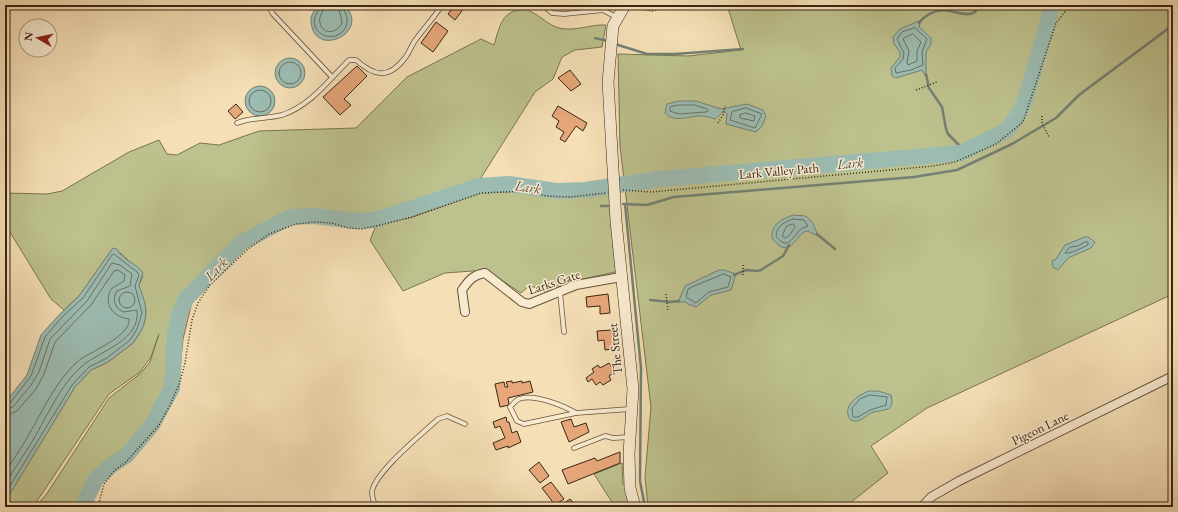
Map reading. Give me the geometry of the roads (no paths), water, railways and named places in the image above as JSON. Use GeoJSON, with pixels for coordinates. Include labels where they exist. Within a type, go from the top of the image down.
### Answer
{"type":"FeatureCollection","features":[{"type":"Feature","properties":{"kind":"main road","name":"The Street"},"geometry":{"type":"LineString","coordinates":[[624,5],[617,17],[611,40],[608,82],[613,188],[621,277],[632,368],[633,409],[630,437],[629,472],[634,507]]}},
{"type":"Feature","properties":{"kind":"street","name":"Larks Gate"},"geometry":{"type":"LineString","coordinates":[[465,312],[462,290],[472,276],[478,274],[485,273],[522,302],[529,304],[576,285],[621,277]]}},
{"type":"Feature","properties":{"kind":"street","name":"Pigeon Lane"},"geometry":{"type":"LineString","coordinates":[[922,507],[931,497],[959,481],[1173,376]]}},
{"type":"Feature","properties":{"kind":"lane"},"geometry":{"type":"LineString","coordinates":[[268,5],[273,14],[332,77]]}},
{"type":"Feature","properties":{"kind":"lane"},"geometry":{"type":"LineString","coordinates":[[237,124],[250,119],[281,115],[294,111],[304,105],[349,60],[352,60],[373,73],[382,73],[396,69],[406,57],[410,47],[442,5]]}},
{"type":"Feature","properties":{"kind":"lane"},"geometry":{"type":"LineString","coordinates":[[543,5],[552,13],[564,14],[603,10],[617,17]]}},
{"type":"Feature","properties":{"kind":"lane"},"geometry":{"type":"LineString","coordinates":[[560,292],[564,332]]}},
{"type":"Feature","properties":{"kind":"lane"},"geometry":{"type":"LineString","coordinates":[[576,413],[559,405],[528,397],[519,399],[510,407],[517,421],[524,424],[576,413],[633,409]]}},
{"type":"Feature","properties":{"kind":"lane"},"geometry":{"type":"LineString","coordinates":[[376,507],[372,493],[375,482],[385,469],[438,419],[447,416],[465,424]]}},
{"type":"Feature","properties":{"kind":"lane"},"geometry":{"type":"LineString","coordinates":[[574,448],[605,436],[612,438],[630,437]]}},
{"type":"Feature","properties":{"kind":"water"},"geometry":{"type":"Polygon","coordinates":[[[276,5],[299,5],[290,9],[276,5]]]}},
{"type":"Feature","properties":{"kind":"water"},"geometry":{"type":"Polygon","coordinates":[[[317,5],[344,5],[351,15],[351,25],[346,33],[338,38],[328,40],[320,38],[313,31],[311,17],[317,5]]]}},
{"type":"Feature","properties":{"kind":"water"},"geometry":{"type":"Polygon","coordinates":[[[921,20],[919,27],[931,38],[931,44],[926,52],[926,77],[922,70],[896,78],[892,76],[891,68],[900,57],[900,52],[894,44],[893,37],[900,29],[921,20]]]}},
{"type":"Feature","properties":{"kind":"water"},"geometry":{"type":"Polygon","coordinates":[[[290,58],[301,62],[305,73],[301,84],[290,88],[279,84],[275,73],[279,62],[290,58]]]}},
{"type":"Feature","properties":{"kind":"water"},"geometry":{"type":"Polygon","coordinates":[[[260,86],[271,90],[275,101],[271,112],[260,116],[249,112],[245,101],[249,90],[260,86]]]}},
{"type":"Feature","properties":{"kind":"water"},"geometry":{"type":"Polygon","coordinates":[[[679,101],[696,101],[721,109],[747,104],[763,110],[766,116],[762,126],[756,132],[726,124],[727,114],[724,111],[715,119],[697,116],[678,119],[665,113],[667,104],[679,101]]]}},
{"type":"Feature","properties":{"kind":"water"},"geometry":{"type":"Polygon","coordinates":[[[793,215],[806,216],[813,223],[818,236],[807,231],[804,232],[790,246],[786,248],[782,247],[772,238],[773,229],[781,220],[793,215]]]}},
{"type":"Feature","properties":{"kind":"water"},"geometry":{"type":"Polygon","coordinates":[[[1088,237],[1095,242],[1091,248],[1068,258],[1058,270],[1053,267],[1052,261],[1056,259],[1065,245],[1088,237]]]}},
{"type":"Feature","properties":{"kind":"water"},"geometry":{"type":"Polygon","coordinates":[[[113,248],[117,249],[121,256],[137,266],[143,273],[139,285],[145,303],[146,314],[144,324],[133,343],[108,362],[91,370],[75,387],[5,502],[5,403],[27,375],[41,335],[79,296],[113,248]]]}},
{"type":"Feature","properties":{"kind":"water"},"geometry":{"type":"Polygon","coordinates":[[[719,270],[736,274],[731,290],[711,295],[696,307],[686,302],[677,302],[685,286],[719,270]]]}},
{"type":"Feature","properties":{"kind":"water"},"geometry":{"type":"Polygon","coordinates":[[[869,391],[878,391],[891,395],[892,405],[890,408],[871,413],[859,421],[851,420],[848,415],[849,406],[860,395],[869,391]]]}},
{"type":"Feature","properties":{"kind":"waterway"},"geometry":{"type":"LineString","coordinates":[[919,23],[921,20],[936,11],[948,10],[969,14],[973,13],[978,5]]}},
{"type":"Feature","properties":{"kind":"waterway","name":"Lark"},"geometry":{"type":"LineString","coordinates":[[82,507],[96,479],[108,468],[127,455],[152,425],[172,388],[175,335],[179,314],[186,299],[241,243],[290,217],[314,216],[356,221],[375,220],[479,186],[509,184],[556,191],[585,190],[659,179],[961,153],[1006,131],[1017,117],[1024,104],[1050,15],[1049,5]]}},
{"type":"Feature","properties":{"kind":"waterway"},"geometry":{"type":"LineString","coordinates":[[623,204],[647,205],[674,197],[914,177],[957,170],[1012,144],[1056,118],[1079,95],[1173,25]]}},
{"type":"Feature","properties":{"kind":"waterway"},"geometry":{"type":"LineString","coordinates":[[595,38],[608,41]]}},
{"type":"Feature","properties":{"kind":"waterway"},"geometry":{"type":"LineString","coordinates":[[615,44],[647,54],[675,54],[743,49]]}},
{"type":"Feature","properties":{"kind":"waterway"},"geometry":{"type":"LineString","coordinates":[[926,74],[929,88],[942,107],[948,134],[961,147],[960,153]]}},
{"type":"Feature","properties":{"kind":"waterway"},"geometry":{"type":"LineString","coordinates":[[625,204],[641,368],[640,481],[645,507]]}},
{"type":"Feature","properties":{"kind":"waterway"},"geometry":{"type":"LineString","coordinates":[[601,206],[608,206]]}},
{"type":"Feature","properties":{"kind":"waterway"},"geometry":{"type":"LineString","coordinates":[[817,234],[835,249]]}},
{"type":"Feature","properties":{"kind":"waterway"},"geometry":{"type":"LineString","coordinates":[[734,275],[746,270],[761,270],[783,256],[789,245]]}},
{"type":"Feature","properties":{"kind":"waterway"},"geometry":{"type":"LineString","coordinates":[[650,300],[670,302],[679,301]]}}]}
